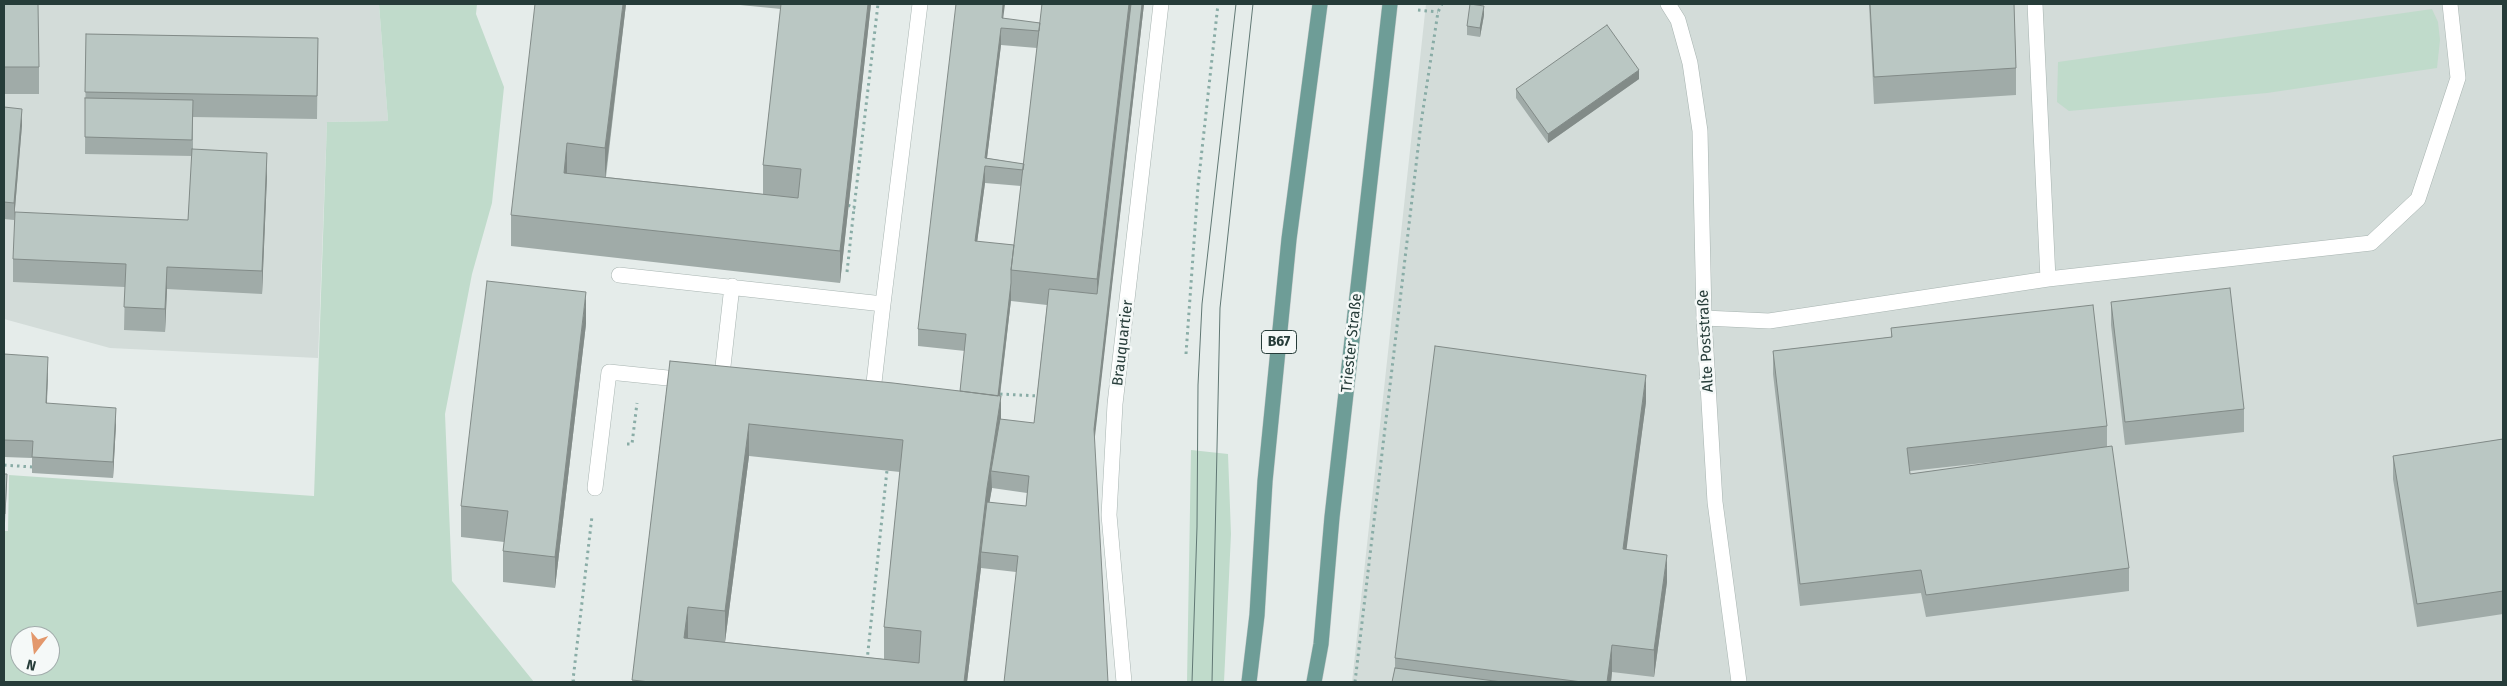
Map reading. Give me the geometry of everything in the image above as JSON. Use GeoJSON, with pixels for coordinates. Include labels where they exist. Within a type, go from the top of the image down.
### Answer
{"type":"FeatureCollection","features":[{"type":"Feature","properties":{"kind":"main road","name":"B67"},"geometry":{"type":"LineString","coordinates":[[1249,682],[1256,616],[1265,481],[1289,239],[1320,4]]}},
{"type":"Feature","properties":{"kind":"main road","name":"Triester Straße"},"geometry":{"type":"LineString","coordinates":[[1314,682],[1321,644],[1332,517],[1390,4]]}},
{"type":"Feature","properties":{"kind":"street"},"geometry":{"type":"LineString","coordinates":[[853,399],[872,401],[920,4]]}},
{"type":"Feature","properties":{"kind":"street","name":"Brauquartier"},"geometry":{"type":"LineString","coordinates":[[1124,682],[1109,515],[1115,404],[1161,4]]}},
{"type":"Feature","properties":{"kind":"street","name":"Alte Poststraße"},"geometry":{"type":"LineString","coordinates":[[1668,4],[1678,20],[1690,63],[1700,131],[1704,318],[1715,502],[1739,682]]}},
{"type":"Feature","properties":{"kind":"street"},"geometry":{"type":"LineString","coordinates":[[2035,4],[2048,279]]}},
{"type":"Feature","properties":{"kind":"street"},"geometry":{"type":"LineString","coordinates":[[1704,318],[1769,321],[2048,279],[2371,243],[2418,199],[2421,190],[2458,78],[2450,4]]}},
{"type":"Feature","properties":{"kind":"street"},"geometry":{"type":"LineString","coordinates":[[619,275],[883,304]]}},
{"type":"Feature","properties":{"kind":"street"},"geometry":{"type":"LineString","coordinates":[[720,384],[732,286]]}},
{"type":"Feature","properties":{"kind":"street"},"geometry":{"type":"LineString","coordinates":[[595,488],[609,372],[740,386]]}},
{"type":"Feature","properties":{"kind":"path"},"geometry":{"type":"LineString","coordinates":[[844,300],[878,4]]}},
{"type":"Feature","properties":{"kind":"path"},"geometry":{"type":"LineString","coordinates":[[1186,354],[1198,186],[1218,4]]}},
{"type":"Feature","properties":{"kind":"path"},"geometry":{"type":"LineString","coordinates":[[1355,682],[1421,123],[1438,12],[1442,4]]}},
{"type":"Feature","properties":{"kind":"path"},"geometry":{"type":"LineString","coordinates":[[848,205],[854,208]]}},
{"type":"Feature","properties":{"kind":"path"},"geometry":{"type":"LineString","coordinates":[[1000,394],[1038,396]]}},
{"type":"Feature","properties":{"kind":"path"},"geometry":{"type":"LineString","coordinates":[[4,465],[32,467]]}},
{"type":"Feature","properties":{"kind":"path"},"geometry":{"type":"LineString","coordinates":[[867,668],[887,470]]}},
{"type":"Feature","properties":{"kind":"path"},"geometry":{"type":"LineString","coordinates":[[574,682],[572,680],[595,488]]}},
{"type":"Feature","properties":{"kind":"shaded area"},"geometry":{"type":"Polygon","coordinates":[[[4,4],[379,4],[388,121],[327,122],[318,358],[110,348],[4,319],[4,4]]]}},
{"type":"Feature","properties":{"kind":"shaded area"},"geometry":{"type":"Polygon","coordinates":[[[1426,4],[2503,4],[2503,682],[1352,682],[1426,4]]]}},
{"type":"Feature","properties":{"kind":"green space"},"geometry":{"type":"Polygon","coordinates":[[[379,4],[477,4],[476,14],[504,87],[492,203],[472,274],[445,414],[452,581],[534,682],[4,682],[4,531],[8,531],[9,475],[314,496],[327,122],[388,121],[379,4]]]}},
{"type":"Feature","properties":{"kind":"green space"},"geometry":{"type":"Polygon","coordinates":[[[2432,9],[2438,22],[2440,40],[2437,68],[2267,93],[2069,111],[2057,102],[2058,62],[2432,9]]]}},
{"type":"Feature","properties":{"kind":"green space"},"geometry":{"type":"Polygon","coordinates":[[[1191,450],[1228,454],[1231,534],[1224,682],[1187,682],[1191,450]]]}},
{"type":"Feature","properties":{"kind":"building"},"geometry":{"type":"Polygon","coordinates":[[[4,4],[38,4],[39,67],[4,67],[4,4]]]}},
{"type":"Feature","properties":{"kind":"building"},"geometry":{"type":"Polygon","coordinates":[[[535,4],[623,4],[605,148],[567,143],[564,173],[798,198],[801,169],[763,165],[781,4],[868,4],[840,251],[511,215],[535,4]]]}},
{"type":"Feature","properties":{"kind":"building"},"geometry":{"type":"Polygon","coordinates":[[[956,4],[1003,4],[1002,18],[1040,23],[1039,31],[1001,28],[985,158],[1024,164],[1023,170],[985,166],[975,241],[1014,245],[998,396],[960,391],[966,334],[918,329],[956,4]]]}},
{"type":"Feature","properties":{"kind":"building"},"geometry":{"type":"Polygon","coordinates":[[[1042,4],[1129,4],[1097,279],[1011,270],[1042,4]]]}},
{"type":"Feature","properties":{"kind":"building"},"geometry":{"type":"Polygon","coordinates":[[[1131,4],[1142,4],[1094,429],[1108,682],[1004,682],[1018,556],[981,552],[987,502],[1026,506],[1029,476],[991,471],[1000,419],[1034,423],[1049,289],[1097,294],[1131,4]]]}},
{"type":"Feature","properties":{"kind":"building"},"geometry":{"type":"Polygon","coordinates":[[[1470,4],[1484,6],[1480,28],[1467,26],[1470,4]]]}},
{"type":"Feature","properties":{"kind":"building"},"geometry":{"type":"Polygon","coordinates":[[[1870,4],[2014,4],[2016,68],[1874,77],[1870,4]]]}},
{"type":"Feature","properties":{"kind":"building"},"geometry":{"type":"Polygon","coordinates":[[[1607,25],[1639,70],[1548,134],[1516,89],[1607,25]]]}},
{"type":"Feature","properties":{"kind":"building"},"geometry":{"type":"Polygon","coordinates":[[[86,34],[318,38],[317,96],[85,92],[86,34]]]}},
{"type":"Feature","properties":{"kind":"building"},"geometry":{"type":"Polygon","coordinates":[[[85,98],[193,100],[192,140],[85,137],[85,98]]]}},
{"type":"Feature","properties":{"kind":"building"},"geometry":{"type":"Polygon","coordinates":[[[4,107],[22,109],[14,203],[4,202],[4,107]]]}},
{"type":"Feature","properties":{"kind":"building"},"geometry":{"type":"Polygon","coordinates":[[[192,149],[267,153],[262,271],[167,267],[165,309],[124,307],[126,264],[13,259],[15,212],[188,220],[192,149]]]}},
{"type":"Feature","properties":{"kind":"building"},"geometry":{"type":"Polygon","coordinates":[[[487,281],[586,292],[555,557],[503,551],[508,511],[461,506],[487,281]]]}},
{"type":"Feature","properties":{"kind":"building"},"geometry":{"type":"Polygon","coordinates":[[[2230,288],[2244,409],[2125,422],[2111,302],[2230,288]]]}},
{"type":"Feature","properties":{"kind":"building"},"geometry":{"type":"Polygon","coordinates":[[[2093,305],[2107,426],[1907,448],[1910,474],[2112,446],[2129,568],[1926,595],[1921,570],[1800,584],[1773,351],[1892,337],[1891,328],[2093,305]]]}},
{"type":"Feature","properties":{"kind":"building"},"geometry":{"type":"Polygon","coordinates":[[[1435,346],[1646,375],[1623,549],[1667,555],[1654,650],[1612,645],[1607,682],[1582,682],[1395,658],[1435,346]]]}},
{"type":"Feature","properties":{"kind":"building"},"geometry":{"type":"Polygon","coordinates":[[[4,354],[48,357],[46,403],[116,408],[113,462],[32,457],[33,441],[4,440],[4,354]]]}},
{"type":"Feature","properties":{"kind":"building"},"geometry":{"type":"Polygon","coordinates":[[[670,361],[893,383],[1001,396],[987,488],[964,682],[650,682],[632,680],[670,361]],[[749,424],[725,611],[688,607],[684,638],[919,663],[921,631],[884,627],[903,440],[749,424]]]}},
{"type":"Feature","properties":{"kind":"building"},"geometry":{"type":"Polygon","coordinates":[[[2503,439],[2503,591],[2417,604],[2393,456],[2503,439]]]}},
{"type":"Feature","properties":{"kind":"building"},"geometry":{"type":"Polygon","coordinates":[[[4,474],[7,474],[5,514],[4,514],[4,474]]]}},
{"type":"Feature","properties":{"kind":"building"},"geometry":{"type":"Polygon","coordinates":[[[1395,668],[1502,682],[1392,682],[1395,668]]]}},
{"type":"Feature","properties":{"kind":"tram line"},"geometry":{"type":"LineString","coordinates":[[1192,682],[1197,527],[1198,385],[1202,304],[1236,4]]}},
{"type":"Feature","properties":{"kind":"tram line"},"geometry":{"type":"LineString","coordinates":[[1212,682],[1220,308],[1253,4]]}}]}
